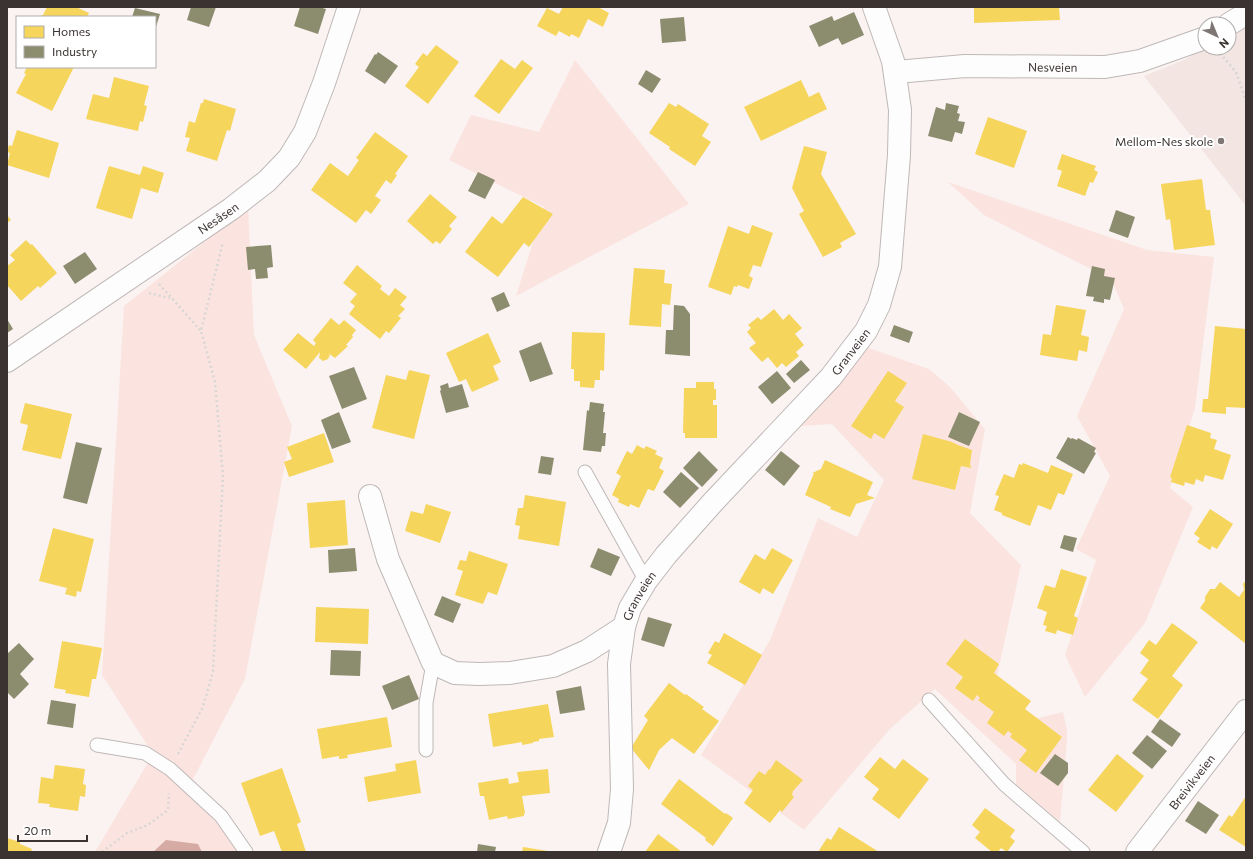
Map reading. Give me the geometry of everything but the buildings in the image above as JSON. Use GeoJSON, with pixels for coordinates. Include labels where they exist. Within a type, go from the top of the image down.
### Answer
{"type":"FeatureCollection","features":[{"type":"Feature","properties":{"kind":"street","name":"Nesåsen"},"geometry":{"type":"LineString","coordinates":[[7,362],[231,208],[267,181],[289,158],[305,132],[324,83],[349,7]]}},
{"type":"Feature","properties":{"kind":"street","name":"Granveien"},"geometry":{"type":"LineString","coordinates":[[609,852],[619,824],[622,788],[619,664],[624,627],[630,608],[646,581],[666,555],[714,501],[831,377],[866,331],[878,305],[890,267],[899,155],[900,110],[896,72],[874,7]]}},
{"type":"Feature","properties":{"kind":"street"},"geometry":{"type":"LineString","coordinates":[[1237,19],[1246,14]]}},
{"type":"Feature","properties":{"kind":"street","name":"Nesveien"},"geometry":{"type":"LineString","coordinates":[[896,72],[965,66],[1105,67],[1140,61],[1197,41]]}},
{"type":"Feature","properties":{"kind":"street"},"geometry":{"type":"LineString","coordinates":[[370,496],[388,559],[433,663]]}},
{"type":"Feature","properties":{"kind":"street","name":"Granveien"},"geometry":{"type":"LineString","coordinates":[[433,663],[455,673],[479,674],[510,672],[553,666],[587,650],[624,627]]}},
{"type":"Feature","properties":{"kind":"street","name":"Breivikveien"},"geometry":{"type":"LineString","coordinates":[[1137,852],[1246,711]]}},
{"type":"Feature","properties":{"kind":"lane"},"geometry":{"type":"LineString","coordinates":[[585,472],[646,581]]}},
{"type":"Feature","properties":{"kind":"lane"},"geometry":{"type":"LineString","coordinates":[[426,750],[426,703],[433,663]]}},
{"type":"Feature","properties":{"kind":"lane"},"geometry":{"type":"LineString","coordinates":[[929,700],[1004,784],[1083,852]]}},
{"type":"Feature","properties":{"kind":"lane"},"geometry":{"type":"LineString","coordinates":[[97,745],[145,753],[170,769],[221,816],[246,852]]}},
{"type":"Feature","properties":{"kind":"path"},"geometry":{"type":"LineString","coordinates":[[1223,56],[1236,72],[1246,101]]}},
{"type":"Feature","properties":{"kind":"path"},"geometry":{"type":"LineString","coordinates":[[201,331],[231,208]]}},
{"type":"Feature","properties":{"kind":"path"},"geometry":{"type":"LineString","coordinates":[[102,852],[126,833],[148,825],[168,810],[170,769],[203,708],[213,671],[223,476],[215,382],[201,331],[145,267]]}},
{"type":"Feature","properties":{"kind":"shaded area","name":"Mellom-Nes skole"},"geometry":{"type":"Polygon","coordinates":[[[1246,26],[1246,206],[1144,76],[1184,60],[1197,53],[1197,56],[1237,56],[1237,31],[1246,26]]]}},
{"type":"Feature","properties":{"kind":"shaded area"},"geometry":{"type":"Polygon","coordinates":[[[575,60],[689,204],[516,296],[544,207],[449,160],[471,115],[539,132],[575,60]]]}},
{"type":"Feature","properties":{"kind":"shaded area"},"geometry":{"type":"Polygon","coordinates":[[[948,182],[1147,250],[1214,257],[1195,408],[1170,488],[1193,507],[1145,623],[1085,697],[1065,655],[1096,560],[1076,549],[1110,476],[1077,416],[1124,309],[1111,279],[984,215],[948,182]]]}},
{"type":"Feature","properties":{"kind":"shaded area"},"geometry":{"type":"Polygon","coordinates":[[[248,207],[254,335],[292,426],[245,679],[189,787],[239,852],[95,852],[153,754],[102,675],[124,306],[248,207]]]}},
{"type":"Feature","properties":{"kind":"shaded area"},"geometry":{"type":"Polygon","coordinates":[[[866,347],[929,369],[950,387],[985,429],[970,513],[1021,565],[997,676],[1034,719],[1063,712],[1067,730],[1067,741],[1060,822],[1016,785],[1016,764],[935,689],[890,729],[804,830],[701,755],[770,640],[818,518],[857,537],[884,480],[832,424],[800,426],[866,347]]]}},
{"type":"Feature","properties":{"kind":"shaded area"},"geometry":{"type":"Polygon","coordinates":[[[166,840],[198,844],[202,852],[153,852],[166,840]]]}},
{"type":"Feature","properties":{"kind":"place","name":"Mellom-Nes skole"},"geometry":{"type":"Point","coordinates":[1221,141]}}]}
